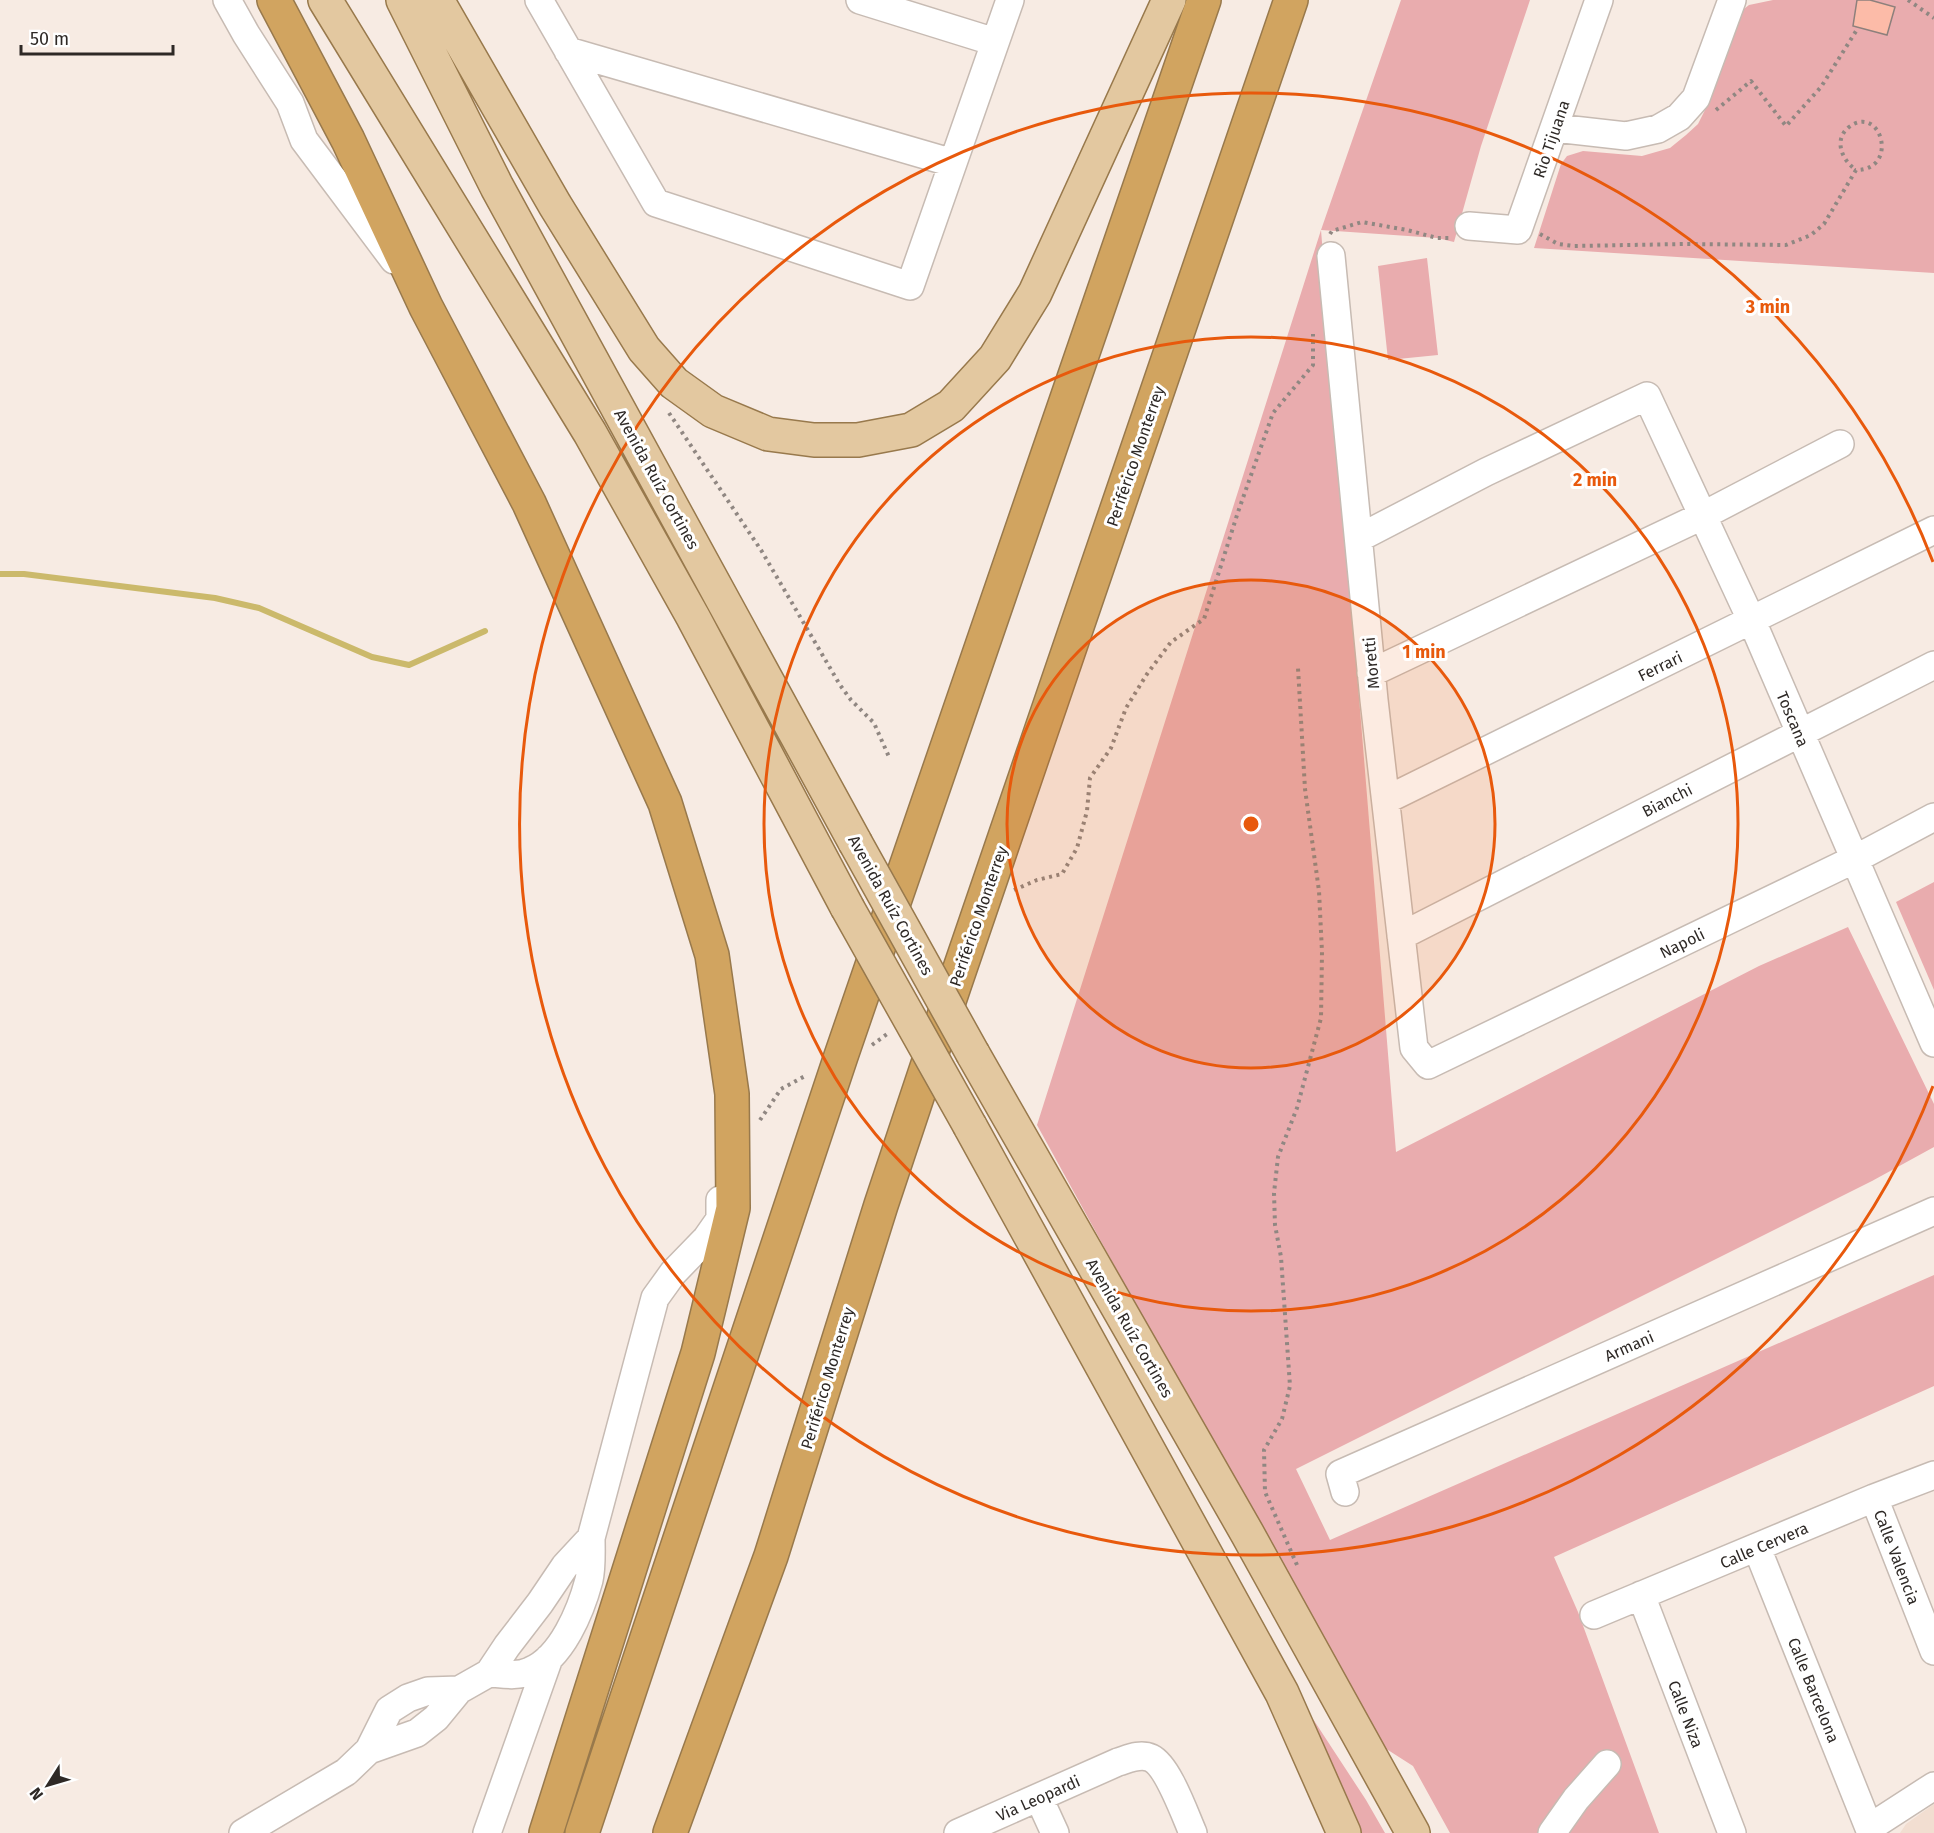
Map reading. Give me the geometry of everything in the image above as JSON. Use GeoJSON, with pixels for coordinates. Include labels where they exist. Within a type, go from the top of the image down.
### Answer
{"type":"FeatureCollection","features":[{"type":"Feature","properties":{"kind":"highway"},"geometry":{"type":"LineString","coordinates":[[274,0],[348,140],[426,307],[529,503],[665,803],[712,955],[732,1094],[733,1208],[698,1353],[546,1833]]}},
{"type":"Feature","properties":{"kind":"highway"},"geometry":{"type":"LineString","coordinates":[[582,1833],[841,1056],[1204,0]]}},
{"type":"Feature","properties":{"kind":"highway","name":"Periférico Monterrey"},"geometry":{"type":"LineString","coordinates":[[670,1833],[771,1556],[881,1205],[943,1019],[1291,0]]}},
{"type":"Feature","properties":{"kind":"main road"},"geometry":{"type":"LineString","coordinates":[[325,0],[590,433],[693,617],[847,907],[1282,1693],[1344,1833]]}},
{"type":"Feature","properties":{"kind":"main road","name":"Avenida Ruíz Cortines"},"geometry":{"type":"LineString","coordinates":[[403,0],[502,197],[855,842],[1413,1833]]}},
{"type":"Feature","properties":{"kind":"main road"},"geometry":{"type":"LineString","coordinates":[[437,0],[555,205],[644,349],[674,383],[713,411],[768,434],[814,440],[858,440],[910,430],[951,406],[995,358],[1035,293],[1169,0]]}},
{"type":"Feature","properties":{"kind":"street"},"geometry":{"type":"LineString","coordinates":[[227,0],[290,103],[304,140],[415,288],[426,307]]}},
{"type":"Feature","properties":{"kind":"street"},"geometry":{"type":"LineString","coordinates":[[539,0],[656,203],[910,286],[1010,0]]}},
{"type":"Feature","properties":{"kind":"street"},"geometry":{"type":"LineString","coordinates":[[860,0],[995,42]]}},
{"type":"Feature","properties":{"kind":"street","name":"Rio Tijuana"},"geometry":{"type":"LineString","coordinates":[[1469,226],[1518,230],[1599,0]]}},
{"type":"Feature","properties":{"kind":"street"},"geometry":{"type":"LineString","coordinates":[[1555,128],[1626,136],[1658,129],[1678,117],[1696,98],[1732,0]]}},
{"type":"Feature","properties":{"kind":"street"},"geometry":{"type":"LineString","coordinates":[[568,51],[953,163]]}},
{"type":"Feature","properties":{"kind":"street","name":"Moretti"},"geometry":{"type":"LineString","coordinates":[[1328,248],[1371,673],[1414,1048],[1428,1065]]}},
{"type":"Feature","properties":{"kind":"street","name":"Toscana"},"geometry":{"type":"LineString","coordinates":[[1359,538],[1486,472],[1647,396],[1751,621],[1934,1043]]}},
{"type":"Feature","properties":{"kind":"street"},"geometry":{"type":"LineString","coordinates":[[1371,673],[1702,516],[1840,444]]}},
{"type":"Feature","properties":{"kind":"street"},"geometry":{"type":"LineString","coordinates":[[489,1673],[513,1676],[531,1671],[549,1658],[576,1619],[590,1578],[591,1538],[655,1298],[673,1274],[706,1239],[720,1219],[723,1064],[692,897],[529,503]]}},
{"type":"Feature","properties":{"kind":"street","name":"Ferrari"},"geometry":{"type":"LineString","coordinates":[[1386,800],[1934,530]]}},
{"type":"Feature","properties":{"kind":"street","name":"Bianchi"},"geometry":{"type":"LineString","coordinates":[[1401,936],[1934,665]]}},
{"type":"Feature","properties":{"kind":"street","name":"Napoli"},"geometry":{"type":"LineString","coordinates":[[1428,1065],[1855,859],[1934,817]]}},
{"type":"Feature","properties":{"kind":"street","name":"Armani"},"geometry":{"type":"LineString","coordinates":[[1344,1492],[1340,1474],[1934,1211]]}},
{"type":"Feature","properties":{"kind":"street","name":"Calle Cervera"},"geometry":{"type":"LineString","coordinates":[[1594,1615],[1934,1475]]}},
{"type":"Feature","properties":{"kind":"street","name":"Calle Valencia"},"geometry":{"type":"LineString","coordinates":[[1874,1498],[1934,1651]]}},
{"type":"Feature","properties":{"kind":"street"},"geometry":{"type":"LineString","coordinates":[[243,1833],[346,1772],[369,1750],[417,1734],[436,1718],[459,1690],[489,1673],[565,1566],[591,1538]]}},
{"type":"Feature","properties":{"kind":"street","name":"Calle Barcelona"},"geometry":{"type":"LineString","coordinates":[[1757,1548],[1870,1830]]}},
{"type":"Feature","properties":{"kind":"street","name":"Calle Niza"},"geometry":{"type":"LineString","coordinates":[[1641,1595],[1731,1833]]}},
{"type":"Feature","properties":{"kind":"street"},"geometry":{"type":"LineString","coordinates":[[487,1833],[549,1658]]}},
{"type":"Feature","properties":{"kind":"street","name":"Via Leopardi"},"geometry":{"type":"LineString","coordinates":[[958,1833],[1118,1762],[1139,1756],[1151,1758],[1166,1775],[1193,1833]]}},
{"type":"Feature","properties":{"kind":"street"},"geometry":{"type":"LineString","coordinates":[[1552,1833],[1576,1799],[1607,1764]]}},
{"type":"Feature","properties":{"kind":"street"},"geometry":{"type":"LineString","coordinates":[[1870,1830],[1934,1786]]}},
{"type":"Feature","properties":{"kind":"street"},"geometry":{"type":"LineString","coordinates":[[1039,1798],[1055,1833]]}},
{"type":"Feature","properties":{"kind":"path"},"geometry":{"type":"LineString","coordinates":[[1908,0],[1934,18]]}},
{"type":"Feature","properties":{"kind":"path"},"geometry":{"type":"LineString","coordinates":[[1713,113],[1751,81],[1786,126],[1821,87],[1858,28]]}},
{"type":"Feature","properties":{"kind":"path"},"geometry":{"type":"LineString","coordinates":[[1864,122],[1875,127],[1880,133],[1882,149],[1874,164],[1864,170],[1856,170],[1842,155],[1840,144],[1847,129],[1864,122]]}},
{"type":"Feature","properties":{"kind":"path"},"geometry":{"type":"LineString","coordinates":[[1534,230],[1558,244],[1574,246],[1786,245],[1811,235],[1824,224],[1856,170]]}},
{"type":"Feature","properties":{"kind":"path"},"geometry":{"type":"LineString","coordinates":[[1328,248],[1332,231],[1362,222],[1437,238],[1459,239],[1469,226]]}},
{"type":"Feature","properties":{"kind":"path"},"geometry":{"type":"LineString","coordinates":[[1011,892],[1037,880],[1062,874],[1077,848],[1087,811],[1090,778],[1111,748],[1126,708],[1147,674],[1171,642],[1204,619],[1273,413],[1313,365],[1313,325]]}},
{"type":"Feature","properties":{"kind":"path"},"geometry":{"type":"LineString","coordinates":[[666,409],[761,550],[840,685],[851,700],[874,723],[889,757]]}},
{"type":"Feature","properties":{"kind":"path"},"geometry":{"type":"LineString","coordinates":[[1298,668],[1305,789],[1318,891],[1322,952],[1321,1018],[1297,1108],[1278,1157],[1274,1193],[1275,1225],[1281,1257],[1290,1386],[1282,1419],[1264,1450],[1265,1492],[1301,1575]]}},
{"type":"Feature","properties":{"kind":"path"},"geometry":{"type":"LineString","coordinates":[[865,1048],[896,1028]]}},
{"type":"Feature","properties":{"kind":"shaded area"},"geometry":{"type":"Polygon","coordinates":[[[1401,0],[1530,0],[1481,146],[1454,242],[1437,238],[1321,230],[1401,0]]]}},
{"type":"Feature","properties":{"kind":"shaded area"},"geometry":{"type":"Polygon","coordinates":[[[1773,0],[1934,0],[1934,273],[1534,248],[1561,164],[1567,156],[1583,151],[1642,156],[1670,148],[1698,124],[1708,104],[1740,12],[1749,5],[1773,0]]]}},
{"type":"Feature","properties":{"kind":"shaded area"},"geometry":{"type":"Polygon","coordinates":[[[1321,230],[1396,1152],[1759,966],[1848,927],[1934,1104],[1934,1147],[1872,1181],[1296,1469],[1330,1540],[1934,1275],[1934,1386],[1554,1557],[1578,1612],[1659,1833],[1450,1833],[1413,1766],[1377,1743],[1037,1125],[1321,230]]]}},
{"type":"Feature","properties":{"kind":"shaded area"},"geometry":{"type":"Polygon","coordinates":[[[1427,258],[1438,355],[1388,360],[1378,266],[1427,258]]]}},
{"type":"Feature","properties":{"kind":"shaded area"},"geometry":{"type":"Polygon","coordinates":[[[1934,882],[1934,990],[1896,902],[1934,882]]]}},
{"type":"Feature","properties":{"kind":"shaded area"},"geometry":{"type":"Polygon","coordinates":[[[1313,1719],[1366,1800],[1385,1833],[1358,1833],[1313,1719]]]}},
{"type":"Feature","properties":{"kind":"shaded area"},"geometry":{"type":"Polygon","coordinates":[[[1934,1804],[1934,1833],[1900,1833],[1906,1824],[1934,1804]]]}},
{"type":"Feature","properties":{"kind":"building"},"geometry":{"type":"Polygon","coordinates":[[[1857,0],[1870,0],[1895,7],[1887,35],[1853,26],[1857,0]]]}},
{"type":"Feature","properties":{"kind":"waterway"},"geometry":{"type":"LineString","coordinates":[[0,574],[24,574],[215,598],[259,608],[372,657],[409,665],[485,631]]}}]}
